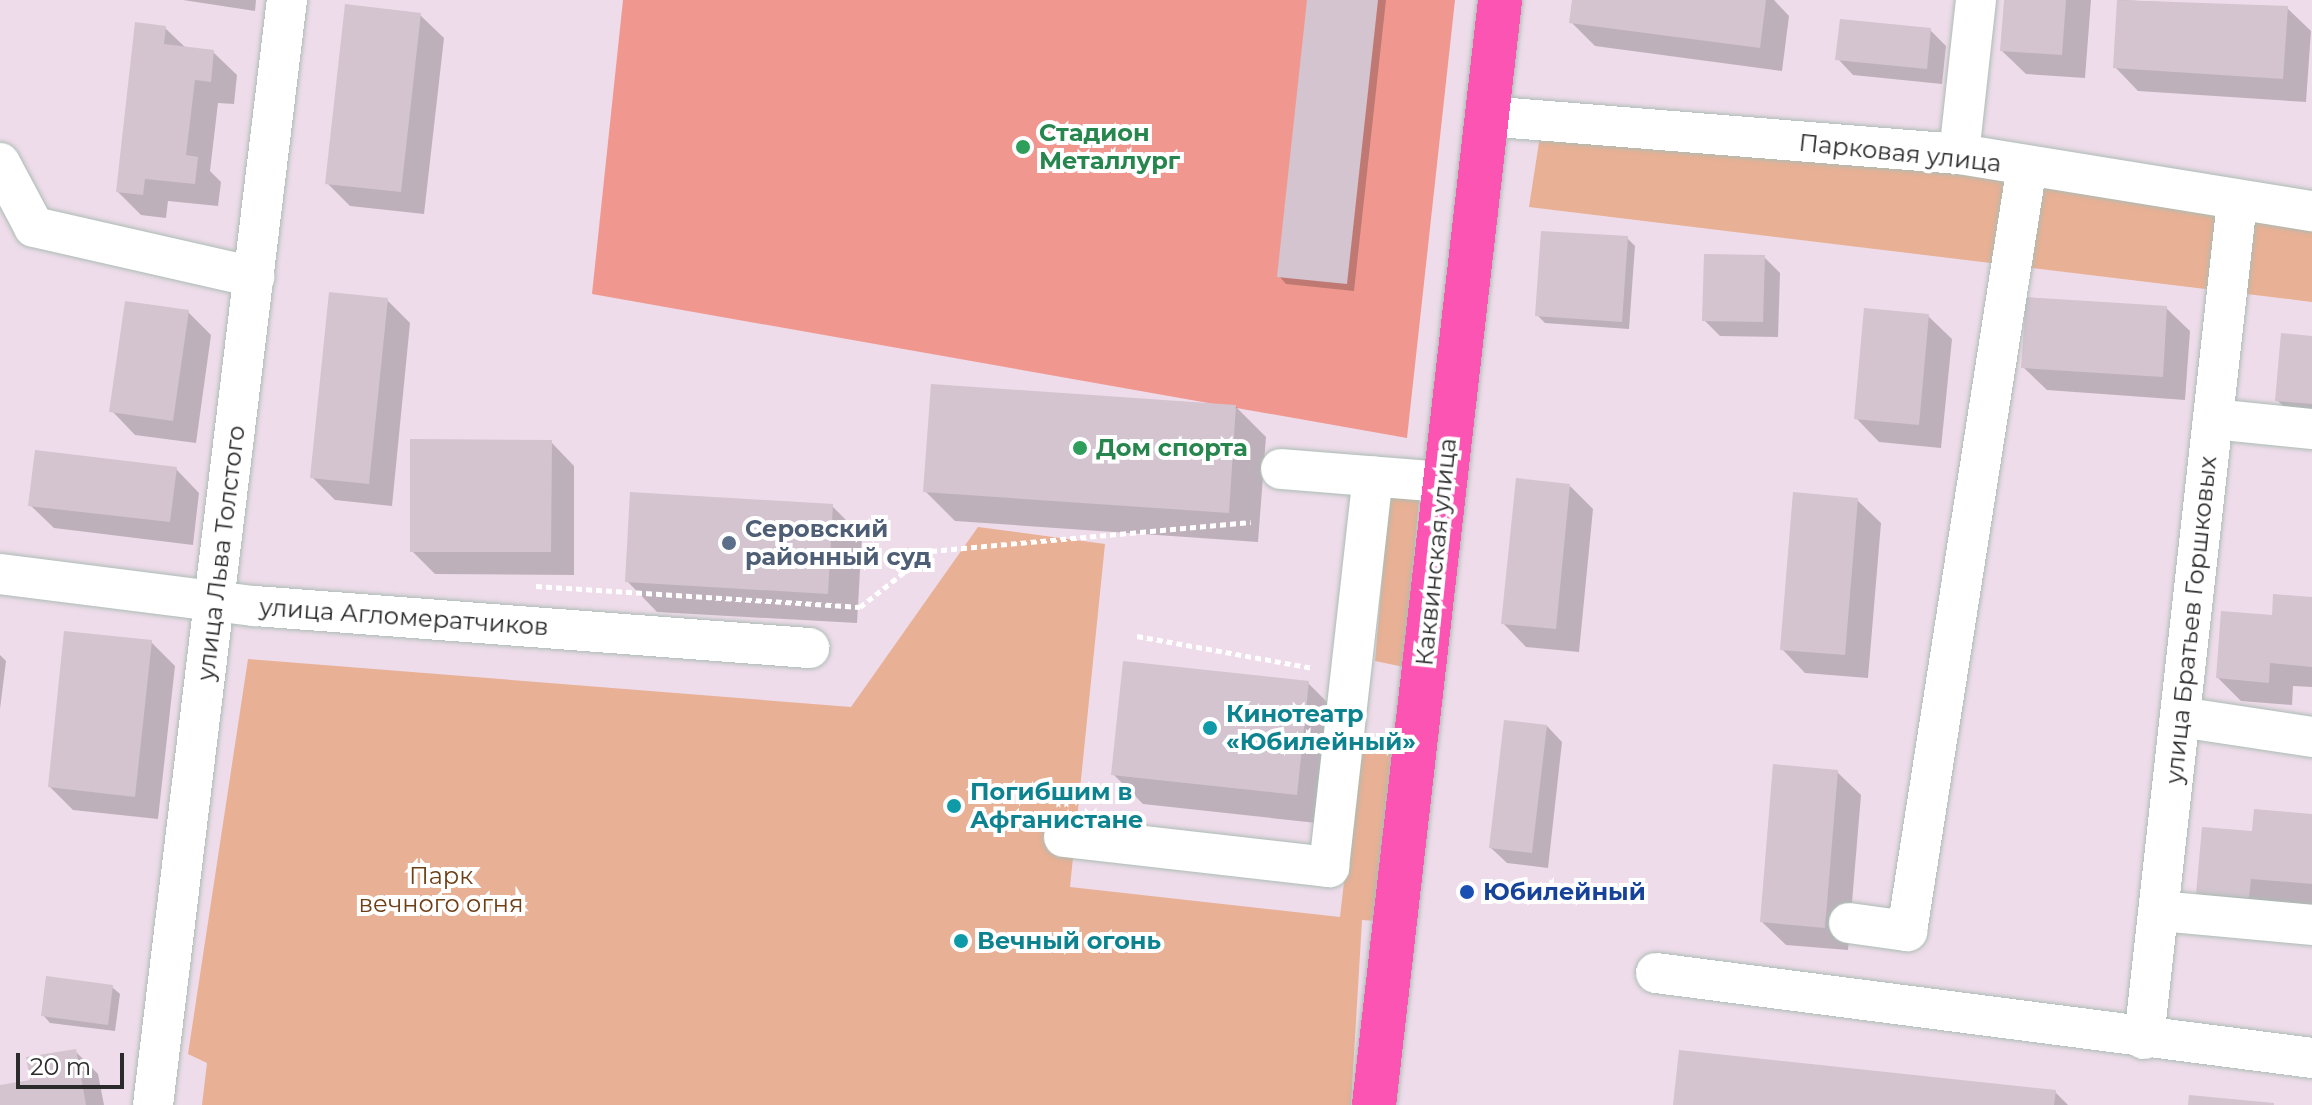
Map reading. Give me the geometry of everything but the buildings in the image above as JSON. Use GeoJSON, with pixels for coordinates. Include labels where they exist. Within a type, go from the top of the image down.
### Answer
{"type":"FeatureCollection","features":[{"type":"Feature","properties":{"kind":"main road","name":"Каквинская улица"},"geometry":{"type":"LineString","coordinates":[[1374,1105],[1500,0]]}},
{"type":"Feature","properties":{"kind":"street","name":"улица Льва Толстого"},"geometry":{"type":"LineString","coordinates":[[153,1105],[287,0]]}},
{"type":"Feature","properties":{"kind":"street"},"geometry":{"type":"LineString","coordinates":[[1959,154],[1976,0]]}},
{"type":"Feature","properties":{"kind":"street","name":"Парковая улица"},"geometry":{"type":"LineString","coordinates":[[1486,116],[1959,154],[2237,202],[2312,211]]}},
{"type":"Feature","properties":{"kind":"street"},"geometry":{"type":"LineString","coordinates":[[0,163],[34,227],[254,277]]}},
{"type":"Feature","properties":{"kind":"street"},"geometry":{"type":"LineString","coordinates":[[1849,923],[1907,931],[2027,166]]}},
{"type":"Feature","properties":{"kind":"street","name":"улица Братьев Горшковых"},"geometry":{"type":"LineString","coordinates":[[2144,1039],[2237,202]]}},
{"type":"Feature","properties":{"kind":"street"},"geometry":{"type":"LineString","coordinates":[[2213,419],[2312,429]]}},
{"type":"Feature","properties":{"kind":"street"},"geometry":{"type":"LineString","coordinates":[[1281,469],[1444,482]]}},
{"type":"Feature","properties":{"kind":"street"},"geometry":{"type":"LineString","coordinates":[[1064,837],[1329,867],[1373,476]]}},
{"type":"Feature","properties":{"kind":"street","name":"улица Агломератчиков"},"geometry":{"type":"LineString","coordinates":[[0,574],[216,601],[809,648]]}},
{"type":"Feature","properties":{"kind":"street"},"geometry":{"type":"LineString","coordinates":[[2180,717],[2312,737]]}},
{"type":"Feature","properties":{"kind":"street"},"geometry":{"type":"LineString","coordinates":[[2159,911],[2312,925]]}},
{"type":"Feature","properties":{"kind":"street"},"geometry":{"type":"LineString","coordinates":[[1656,973],[2144,1039],[2312,1058]]}},
{"type":"Feature","properties":{"kind":"path"},"geometry":{"type":"LineString","coordinates":[[528,585],[860,607],[931,551],[1251,522]]}},
{"type":"Feature","properties":{"kind":"path"},"geometry":{"type":"LineString","coordinates":[[1137,636],[1351,675]]}},
{"type":"Feature","properties":{"kind":"green space"},"geometry":{"type":"Polygon","coordinates":[[[1542,123],[2312,211],[2312,302],[1529,207],[1542,123]]]}},
{"type":"Feature","properties":{"kind":"green space"},"geometry":{"type":"Polygon","coordinates":[[[1390,487],[1420,489],[1404,667],[1375,661],[1390,487]]]}},
{"type":"Feature","properties":{"kind":"green space","name":"Парк вечного огня"},"geometry":{"type":"Polygon","coordinates":[[[978,527],[1105,544],[1070,887],[1340,917],[1360,742],[1397,748],[1376,921],[1362,920],[1351,1105],[202,1105],[207,1063],[188,1054],[248,659],[851,707],[978,527]]]}},
{"type":"Feature","properties":{"kind":"shaded area","name":"Стадион Металлург"},"geometry":{"type":"Polygon","coordinates":[[[623,0],[1455,0],[1407,438],[592,294],[623,0]]]}},
{"type":"Feature","properties":{"kind":"place","name":"Стадион Металлург"},"geometry":{"type":"Point","coordinates":[1023,147]}},
{"type":"Feature","properties":{"kind":"place","name":"Дом спорта"},"geometry":{"type":"Point","coordinates":[1080,448]}},
{"type":"Feature","properties":{"kind":"place","name":"Серовский районный суд"},"geometry":{"type":"Point","coordinates":[729,543]}},
{"type":"Feature","properties":{"kind":"place","name":"Кинотеатр «Юбилейный»"},"geometry":{"type":"Point","coordinates":[1210,728]}},
{"type":"Feature","properties":{"kind":"place","name":"Погибшим в Афганистане"},"geometry":{"type":"Point","coordinates":[954,806]}},
{"type":"Feature","properties":{"kind":"place","name":"Юбилейный"},"geometry":{"type":"Point","coordinates":[1467,892]}},
{"type":"Feature","properties":{"kind":"place","name":"Вечный огонь"},"geometry":{"type":"Point","coordinates":[961,941]}}]}
